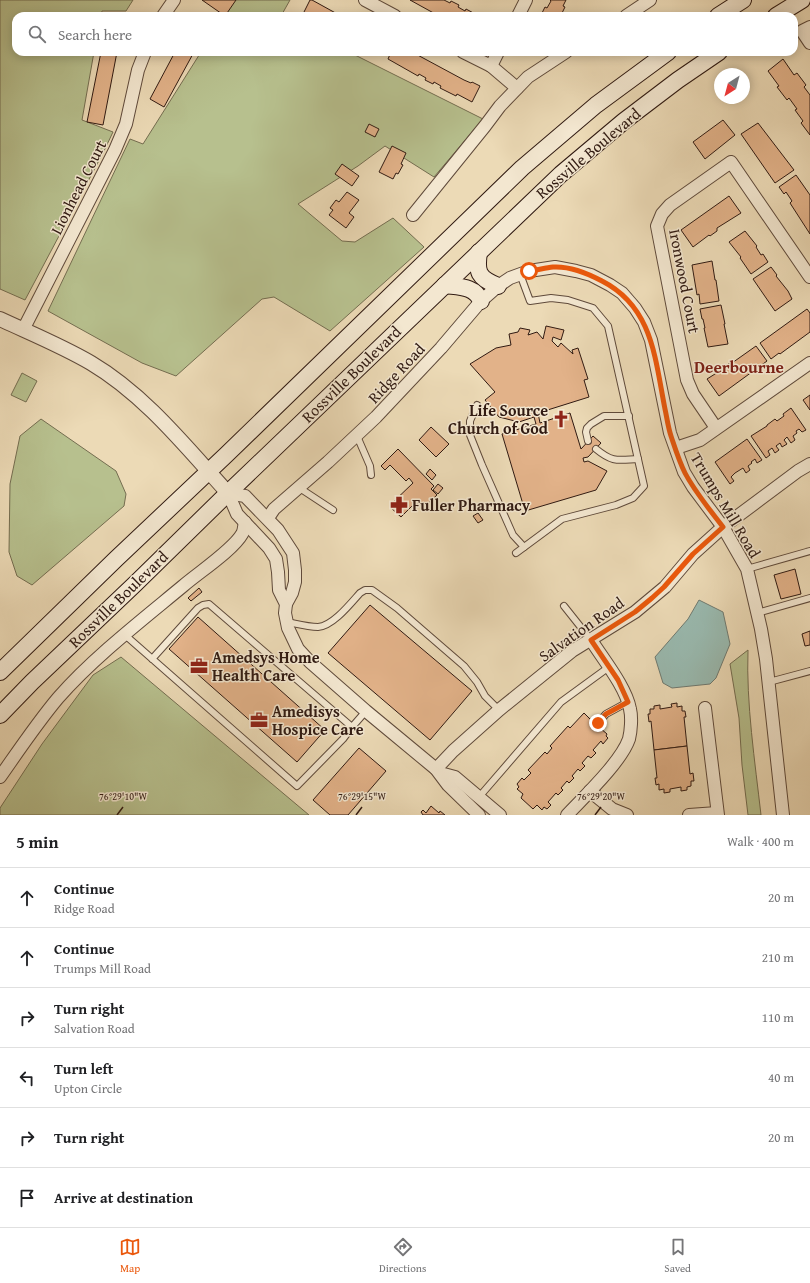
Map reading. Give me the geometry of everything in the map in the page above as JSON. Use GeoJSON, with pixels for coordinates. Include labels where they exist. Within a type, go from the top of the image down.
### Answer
{"type":"FeatureCollection","features":[{"type":"Feature","properties":{"kind":"main road"},"geometry":{"type":"LineString","coordinates":[[724,12],[743,0]]}},
{"type":"Feature","properties":{"kind":"main road"},"geometry":{"type":"LineString","coordinates":[[782,12],[802,0]]}},
{"type":"Feature","properties":{"kind":"main road","name":"Rossville Boulevard"},"geometry":{"type":"LineString","coordinates":[[0,672],[522,168],[596,105],[663,56]]}},
{"type":"Feature","properties":{"kind":"main road","name":"Rossville Boulevard"},"geometry":{"type":"LineString","coordinates":[[0,715],[32,682],[228,493],[556,179],[649,102],[713,56]]}},
{"type":"Feature","properties":{"kind":"main road"},"geometry":{"type":"LineString","coordinates":[[480,252],[477,266],[480,275],[486,282],[498,286]]}},
{"type":"Feature","properties":{"kind":"main road"},"geometry":{"type":"LineString","coordinates":[[445,285],[472,289],[479,296],[481,301]]}},
{"type":"Feature","properties":{"kind":"street"},"geometry":{"type":"LineString","coordinates":[[166,12],[174,0]]}},
{"type":"Feature","properties":{"kind":"street"},"geometry":{"type":"LineString","coordinates":[[365,0],[388,12]]}},
{"type":"Feature","properties":{"kind":"street"},"geometry":{"type":"LineString","coordinates":[[520,12],[526,0]]}},
{"type":"Feature","properties":{"kind":"street"},"geometry":{"type":"LineString","coordinates":[[632,12],[650,0]]}},
{"type":"Feature","properties":{"kind":"street"},"geometry":{"type":"LineString","coordinates":[[806,29],[810,43]]}},
{"type":"Feature","properties":{"kind":"street","name":"Lionhead Court"},"geometry":{"type":"LineString","coordinates":[[23,330],[116,150],[126,124],[138,70],[143,56]]}},
{"type":"Feature","properties":{"kind":"street"},"geometry":{"type":"LineString","coordinates":[[471,56],[491,66],[518,88]]}},
{"type":"Feature","properties":{"kind":"street"},"geometry":{"type":"LineString","coordinates":[[491,66],[496,56]]}},
{"type":"Feature","properties":{"kind":"street"},"geometry":{"type":"LineString","coordinates":[[413,215],[500,106],[528,77],[560,56]]}},
{"type":"Feature","properties":{"kind":"street","name":"Ironwood Court"},"geometry":{"type":"LineString","coordinates":[[716,428],[693,394],[687,380],[657,226],[662,214],[670,205],[731,162],[810,277]]}},
{"type":"Feature","properties":{"kind":"street","name":"Ridge Road"},"geometry":{"type":"LineString","coordinates":[[268,518],[274,509],[357,436],[376,417],[441,348],[481,301],[498,286],[510,278],[529,271],[555,267]]}},
{"type":"Feature","properties":{"kind":"street","name":"Trumps Mill Road"},"geometry":{"type":"LineString","coordinates":[[555,267],[591,275],[610,285],[622,293],[635,308],[644,322],[651,340],[670,434],[684,472],[693,487],[723,527],[747,569],[766,659],[783,815]]}},
{"type":"Feature","properties":{"kind":"street"},"geometry":{"type":"LineString","coordinates":[[0,319],[90,363],[125,388],[161,420],[228,493],[238,514],[269,548],[276,559],[279,590],[286,604],[287,622],[292,638],[298,649],[310,662],[366,711],[438,771],[448,785],[479,815]]}},
{"type":"Feature","properties":{"kind":"street"},"geometry":{"type":"LineString","coordinates":[[676,448],[700,440],[810,363]]}},
{"type":"Feature","properties":{"kind":"street","name":"Salvation Road"},"geometry":{"type":"LineString","coordinates":[[438,771],[453,751],[499,710],[572,652],[635,612],[664,587],[693,554],[723,527],[798,471],[810,464]]}},
{"type":"Feature","properties":{"kind":"street"},"geometry":{"type":"LineString","coordinates":[[228,493],[245,496],[268,518],[293,553],[295,582],[292,593],[286,604]]}},
{"type":"Feature","properties":{"kind":"street"},"geometry":{"type":"LineString","coordinates":[[0,777],[33,730],[58,698],[125,635],[184,584],[236,543],[243,533],[245,522]]}},
{"type":"Feature","properties":{"kind":"street"},"geometry":{"type":"LineString","coordinates":[[571,814],[616,760],[629,738],[630,709],[628,702],[618,680],[591,640]]}},
{"type":"Feature","properties":{"kind":"street"},"geometry":{"type":"LineString","coordinates":[[689,815],[718,814],[705,708]]}},
{"type":"Feature","properties":{"kind":"street"},"geometry":{"type":"LineString","coordinates":[[438,771],[455,777],[500,815]]}},
{"type":"Feature","properties":{"kind":"street"},"geometry":{"type":"LineString","coordinates":[[590,790],[612,809],[628,815]]}},
{"type":"Feature","properties":{"kind":"lane"},"geometry":{"type":"LineString","coordinates":[[516,553],[562,519],[616,505],[633,498],[644,486],[608,326],[593,308],[568,300],[551,298],[530,301],[520,274]]}},
{"type":"Feature","properties":{"kind":"lane"},"geometry":{"type":"LineString","coordinates":[[477,406],[470,421],[470,435],[514,535],[524,547]]}},
{"type":"Feature","properties":{"kind":"lane"},"geometry":{"type":"LineString","coordinates":[[588,441],[586,432],[587,428],[604,416],[629,416]]}},
{"type":"Feature","properties":{"kind":"lane"},"geometry":{"type":"LineString","coordinates":[[357,436],[370,466],[371,475]]}},
{"type":"Feature","properties":{"kind":"lane"},"geometry":{"type":"LineString","coordinates":[[596,449],[612,460],[638,459]]}},
{"type":"Feature","properties":{"kind":"lane"},"geometry":{"type":"LineString","coordinates":[[298,488],[333,510]]}},
{"type":"Feature","properties":{"kind":"lane"},"geometry":{"type":"LineString","coordinates":[[747,569],[810,551]]}},
{"type":"Feature","properties":{"kind":"lane"},"geometry":{"type":"LineString","coordinates":[[287,622],[319,627],[325,625],[333,620],[360,593],[365,590],[372,590],[397,608],[464,666],[477,682],[485,696],[499,710]]}},
{"type":"Feature","properties":{"kind":"lane"},"geometry":{"type":"LineString","coordinates":[[757,613],[810,598]]}},
{"type":"Feature","properties":{"kind":"lane"},"geometry":{"type":"LineString","coordinates":[[152,659],[198,608],[209,604],[352,727]]}},
{"type":"Feature","properties":{"kind":"lane"},"geometry":{"type":"LineString","coordinates":[[564,606],[591,640]]}},
{"type":"Feature","properties":{"kind":"lane"},"geometry":{"type":"LineString","coordinates":[[125,635],[297,786],[343,739],[366,711]]}},
{"type":"Feature","properties":{"kind":"lane"},"geometry":{"type":"LineString","coordinates":[[479,797],[561,702],[608,667]]}},
{"type":"Feature","properties":{"kind":"lane"},"geometry":{"type":"LineString","coordinates":[[769,682],[810,671]]}},
{"type":"Feature","properties":{"kind":"lane"},"geometry":{"type":"LineString","coordinates":[[598,723],[606,714],[628,702]]}},
{"type":"Feature","properties":{"kind":"green space"},"geometry":{"type":"Polygon","coordinates":[[[0,0],[133,0],[126,11],[12,12],[12,56],[93,56],[82,120],[113,132],[25,300],[0,289],[0,0]]]}},
{"type":"Feature","properties":{"kind":"green space"},"geometry":{"type":"Polygon","coordinates":[[[233,0],[290,0],[283,12],[226,12],[233,0]]]}},
{"type":"Feature","properties":{"kind":"green space"},"geometry":{"type":"Polygon","coordinates":[[[198,56],[357,56],[483,119],[434,177],[385,146],[358,166],[298,204],[342,241],[355,242],[393,218],[424,247],[330,331],[274,297],[262,299],[176,376],[142,363],[48,311],[130,139],[143,144],[198,56]]]}},
{"type":"Feature","properties":{"kind":"green space"},"geometry":{"type":"Polygon","coordinates":[[[22,373],[37,381],[26,402],[11,395],[22,373]]]}},
{"type":"Feature","properties":{"kind":"green space"},"geometry":{"type":"Polygon","coordinates":[[[41,419],[116,471],[126,494],[124,506],[32,585],[17,576],[9,552],[10,484],[20,436],[41,419]]]}},
{"type":"Feature","properties":{"kind":"green space"},"geometry":{"type":"Polygon","coordinates":[[[748,650],[748,691],[761,815],[748,815],[742,765],[739,718],[730,664],[748,650]]]}},
{"type":"Feature","properties":{"kind":"green space"},"geometry":{"type":"Polygon","coordinates":[[[121,657],[309,815],[0,815],[0,808],[42,744],[93,675],[121,657]]]}},
{"type":"Feature","properties":{"kind":"water"},"geometry":{"type":"Polygon","coordinates":[[[699,600],[723,612],[730,644],[716,678],[710,684],[672,688],[663,683],[655,657],[688,619],[699,600]]]}},
{"type":"Feature","properties":{"kind":"building"},"geometry":{"type":"Polygon","coordinates":[[[202,0],[236,0],[228,12],[219,12],[202,0]]]}},
{"type":"Feature","properties":{"kind":"building"},"geometry":{"type":"Polygon","coordinates":[[[310,0],[312,0],[334,12],[304,12],[310,0]]]}},
{"type":"Feature","properties":{"kind":"building"},"geometry":{"type":"Polygon","coordinates":[[[410,0],[444,0],[450,3],[451,1],[459,5],[458,7],[465,11],[466,9],[472,12],[432,12],[410,0]]]}},
{"type":"Feature","properties":{"kind":"building"},"geometry":{"type":"Polygon","coordinates":[[[550,0],[566,0],[562,12],[542,12],[551,1],[550,0]]]}},
{"type":"Feature","properties":{"kind":"building"},"geometry":{"type":"Polygon","coordinates":[[[100,56],[116,56],[103,125],[87,122],[100,56]]]}},
{"type":"Feature","properties":{"kind":"building"},"geometry":{"type":"Polygon","coordinates":[[[173,56],[192,56],[164,107],[150,99],[173,56]]]}},
{"type":"Feature","properties":{"kind":"building"},"geometry":{"type":"Polygon","coordinates":[[[389,56],[419,56],[464,80],[480,86],[472,102],[457,94],[456,96],[440,88],[441,86],[434,82],[433,84],[425,80],[426,78],[419,74],[418,76],[388,59],[389,56]]]}},
{"type":"Feature","properties":{"kind":"building"},"geometry":{"type":"Polygon","coordinates":[[[783,59],[794,75],[797,73],[806,85],[804,87],[810,95],[810,135],[801,123],[803,121],[795,110],[797,109],[789,98],[787,100],[777,87],[779,86],[768,71],[783,59]]]}},
{"type":"Feature","properties":{"kind":"building"},"geometry":{"type":"Polygon","coordinates":[[[723,120],[735,135],[705,159],[693,142],[723,120]]]}},
{"type":"Feature","properties":{"kind":"building"},"geometry":{"type":"Polygon","coordinates":[[[758,123],[794,170],[775,183],[741,134],[758,123]]]}},
{"type":"Feature","properties":{"kind":"building"},"geometry":{"type":"Polygon","coordinates":[[[369,124],[379,129],[375,137],[365,132],[369,124]]]}},
{"type":"Feature","properties":{"kind":"building"},"geometry":{"type":"Polygon","coordinates":[[[392,146],[406,153],[401,164],[403,165],[393,179],[379,172],[392,146]]]}},
{"type":"Feature","properties":{"kind":"building"},"geometry":{"type":"Polygon","coordinates":[[[342,164],[359,176],[352,186],[335,174],[342,164]]]}},
{"type":"Feature","properties":{"kind":"building"},"geometry":{"type":"Polygon","coordinates":[[[796,175],[810,195],[810,234],[790,203],[792,201],[786,192],[784,194],[779,187],[796,175]]]}},
{"type":"Feature","properties":{"kind":"building"},"geometry":{"type":"Polygon","coordinates":[[[347,192],[359,200],[349,213],[354,217],[346,228],[329,215],[333,210],[330,208],[336,200],[339,202],[347,192]]]}},
{"type":"Feature","properties":{"kind":"building"},"geometry":{"type":"Polygon","coordinates":[[[729,196],[741,213],[717,228],[717,231],[693,247],[681,230],[729,196]]]}},
{"type":"Feature","properties":{"kind":"building"},"geometry":{"type":"Polygon","coordinates":[[[745,231],[757,246],[756,247],[761,255],[763,254],[768,262],[751,274],[740,258],[741,257],[729,242],[745,231]]]}},
{"type":"Feature","properties":{"kind":"building"},"geometry":{"type":"Polygon","coordinates":[[[712,261],[719,301],[700,304],[692,265],[712,261]]]}},
{"type":"Feature","properties":{"kind":"building"},"geometry":{"type":"Polygon","coordinates":[[[771,267],[792,299],[775,311],[753,279],[771,267]]]}},
{"type":"Feature","properties":{"kind":"building"},"geometry":{"type":"Polygon","coordinates":[[[721,305],[728,344],[708,347],[700,309],[721,305]]]}},
{"type":"Feature","properties":{"kind":"building"},"geometry":{"type":"Polygon","coordinates":[[[807,309],[810,313],[810,332],[771,359],[760,343],[807,309]]]}},
{"type":"Feature","properties":{"kind":"building","name":"Life Source Church of God"},"geometry":{"type":"Polygon","coordinates":[[[546,326],[564,330],[561,340],[553,337],[552,341],[558,347],[561,343],[573,354],[572,350],[578,348],[588,379],[584,380],[589,397],[538,413],[540,423],[570,413],[581,449],[593,436],[601,443],[588,457],[583,458],[584,462],[588,461],[607,471],[596,490],[525,511],[502,434],[536,424],[534,417],[519,422],[499,417],[485,400],[495,392],[470,364],[496,348],[511,345],[509,334],[518,332],[520,328],[530,330],[528,335],[537,332],[543,339],[546,326]]]}},
{"type":"Feature","properties":{"kind":"building"},"geometry":{"type":"Polygon","coordinates":[[[756,346],[767,361],[719,396],[707,379],[756,346]]]}},
{"type":"Feature","properties":{"kind":"building"},"geometry":{"type":"Polygon","coordinates":[[[810,395],[810,410],[803,400],[810,395]]]}},
{"type":"Feature","properties":{"kind":"building"},"geometry":{"type":"Polygon","coordinates":[[[791,408],[806,430],[802,432],[799,429],[796,431],[797,433],[793,436],[795,440],[791,443],[787,437],[784,440],[787,444],[782,447],[780,443],[776,446],[779,450],[775,453],[772,448],[768,451],[770,455],[766,458],[751,436],[775,419],[777,421],[791,408]]]}},
{"type":"Feature","properties":{"kind":"building"},"geometry":{"type":"Polygon","coordinates":[[[431,427],[449,444],[436,457],[419,440],[431,427]]]}},
{"type":"Feature","properties":{"kind":"building"},"geometry":{"type":"Polygon","coordinates":[[[747,439],[762,460],[757,463],[755,459],[751,462],[752,463],[748,466],[750,470],[746,473],[743,468],[735,473],[731,477],[734,481],[730,484],[715,462],[747,439]]]}},
{"type":"Feature","properties":{"kind":"building"},"geometry":{"type":"Polygon","coordinates":[[[398,449],[434,486],[431,489],[437,495],[423,508],[416,502],[401,517],[389,506],[413,483],[409,478],[406,481],[390,465],[385,470],[381,466],[398,449]]]}},
{"type":"Feature","properties":{"kind":"building"},"geometry":{"type":"Polygon","coordinates":[[[430,469],[436,475],[432,480],[426,474],[430,469]]]}},
{"type":"Feature","properties":{"kind":"building"},"geometry":{"type":"Polygon","coordinates":[[[438,484],[443,488],[438,494],[433,490],[438,484]]]}},
{"type":"Feature","properties":{"kind":"building"},"geometry":{"type":"Polygon","coordinates":[[[478,513],[483,520],[478,523],[473,516],[478,513]]]}},
{"type":"Feature","properties":{"kind":"building"},"geometry":{"type":"Polygon","coordinates":[[[795,569],[801,594],[781,599],[774,575],[795,569]]]}},
{"type":"Feature","properties":{"kind":"building"},"geometry":{"type":"Polygon","coordinates":[[[199,588],[202,592],[191,601],[188,598],[199,588]]]}},
{"type":"Feature","properties":{"kind":"building"},"geometry":{"type":"Polygon","coordinates":[[[370,605],[472,691],[430,740],[328,653],[370,605]]]}},
{"type":"Feature","properties":{"kind":"building"},"geometry":{"type":"Polygon","coordinates":[[[198,617],[325,730],[297,762],[169,649],[198,617]]]}},
{"type":"Feature","properties":{"kind":"building"},"geometry":{"type":"Polygon","coordinates":[[[810,631],[810,645],[805,646],[802,634],[810,631]]]}},
{"type":"Feature","properties":{"kind":"building"},"geometry":{"type":"Polygon","coordinates":[[[677,703],[677,707],[682,706],[682,711],[685,711],[686,717],[684,717],[687,746],[654,750],[651,721],[649,722],[648,714],[650,714],[650,709],[654,709],[654,706],[660,705],[660,709],[672,707],[671,704],[677,703]]]}},
{"type":"Feature","properties":{"kind":"building"},"geometry":{"type":"Polygon","coordinates":[[[584,713],[591,720],[593,719],[601,726],[600,728],[607,734],[606,736],[608,738],[603,744],[601,741],[593,750],[596,753],[591,758],[588,756],[582,763],[585,766],[580,771],[578,769],[572,776],[574,778],[569,783],[567,781],[561,788],[563,790],[558,795],[556,793],[548,802],[551,805],[547,809],[544,807],[542,810],[537,805],[533,809],[521,798],[523,794],[517,789],[519,787],[517,784],[522,778],[524,780],[531,773],[528,770],[545,752],[547,754],[552,748],[550,746],[568,726],[570,728],[584,713]]]}},
{"type":"Feature","properties":{"kind":"building"},"geometry":{"type":"Polygon","coordinates":[[[687,746],[690,774],[693,773],[694,781],[691,781],[691,786],[687,787],[687,790],[681,791],[681,787],[670,789],[670,792],[664,793],[664,789],[659,790],[659,784],[656,785],[655,778],[657,778],[654,750],[687,746]]]}},
{"type":"Feature","properties":{"kind":"building"},"geometry":{"type":"Polygon","coordinates":[[[359,748],[386,771],[348,815],[330,815],[313,800],[359,748]]]}},
{"type":"Feature","properties":{"kind":"building"},"geometry":{"type":"Polygon","coordinates":[[[431,806],[439,813],[440,811],[445,815],[423,815],[421,812],[423,810],[426,813],[431,806]]]}},
{"type":"Feature","properties":{"kind":"place","name":"Life Source Church of God"},"geometry":{"type":"Point","coordinates":[561,419]}},
{"type":"Feature","properties":{"kind":"place","name":"Fuller Pharmacy"},"geometry":{"type":"Point","coordinates":[399,505]}},
{"type":"Feature","properties":{"kind":"place","name":"Amedsys Home Health Care"},"geometry":{"type":"Point","coordinates":[199,666]}},
{"type":"Feature","properties":{"kind":"place","name":"Amedisys Hospice Care"},"geometry":{"type":"Point","coordinates":[259,720]}},
{"type":"Feature","properties":{"kind":"district","name":"Deerbourne"},"geometry":{"type":"Point","coordinates":[739,366]}},
{"type":"Feature","properties":{"kind":"route"},"geometry":{"type":"LineString","coordinates":[[529,271],[555,267],[591,275],[622,293],[635,308],[644,322],[651,340],[670,434],[684,472],[693,487],[723,527],[693,554],[664,587],[652,598],[635,612],[591,640],[618,680],[628,702],[606,714],[598,723]]}}]}
